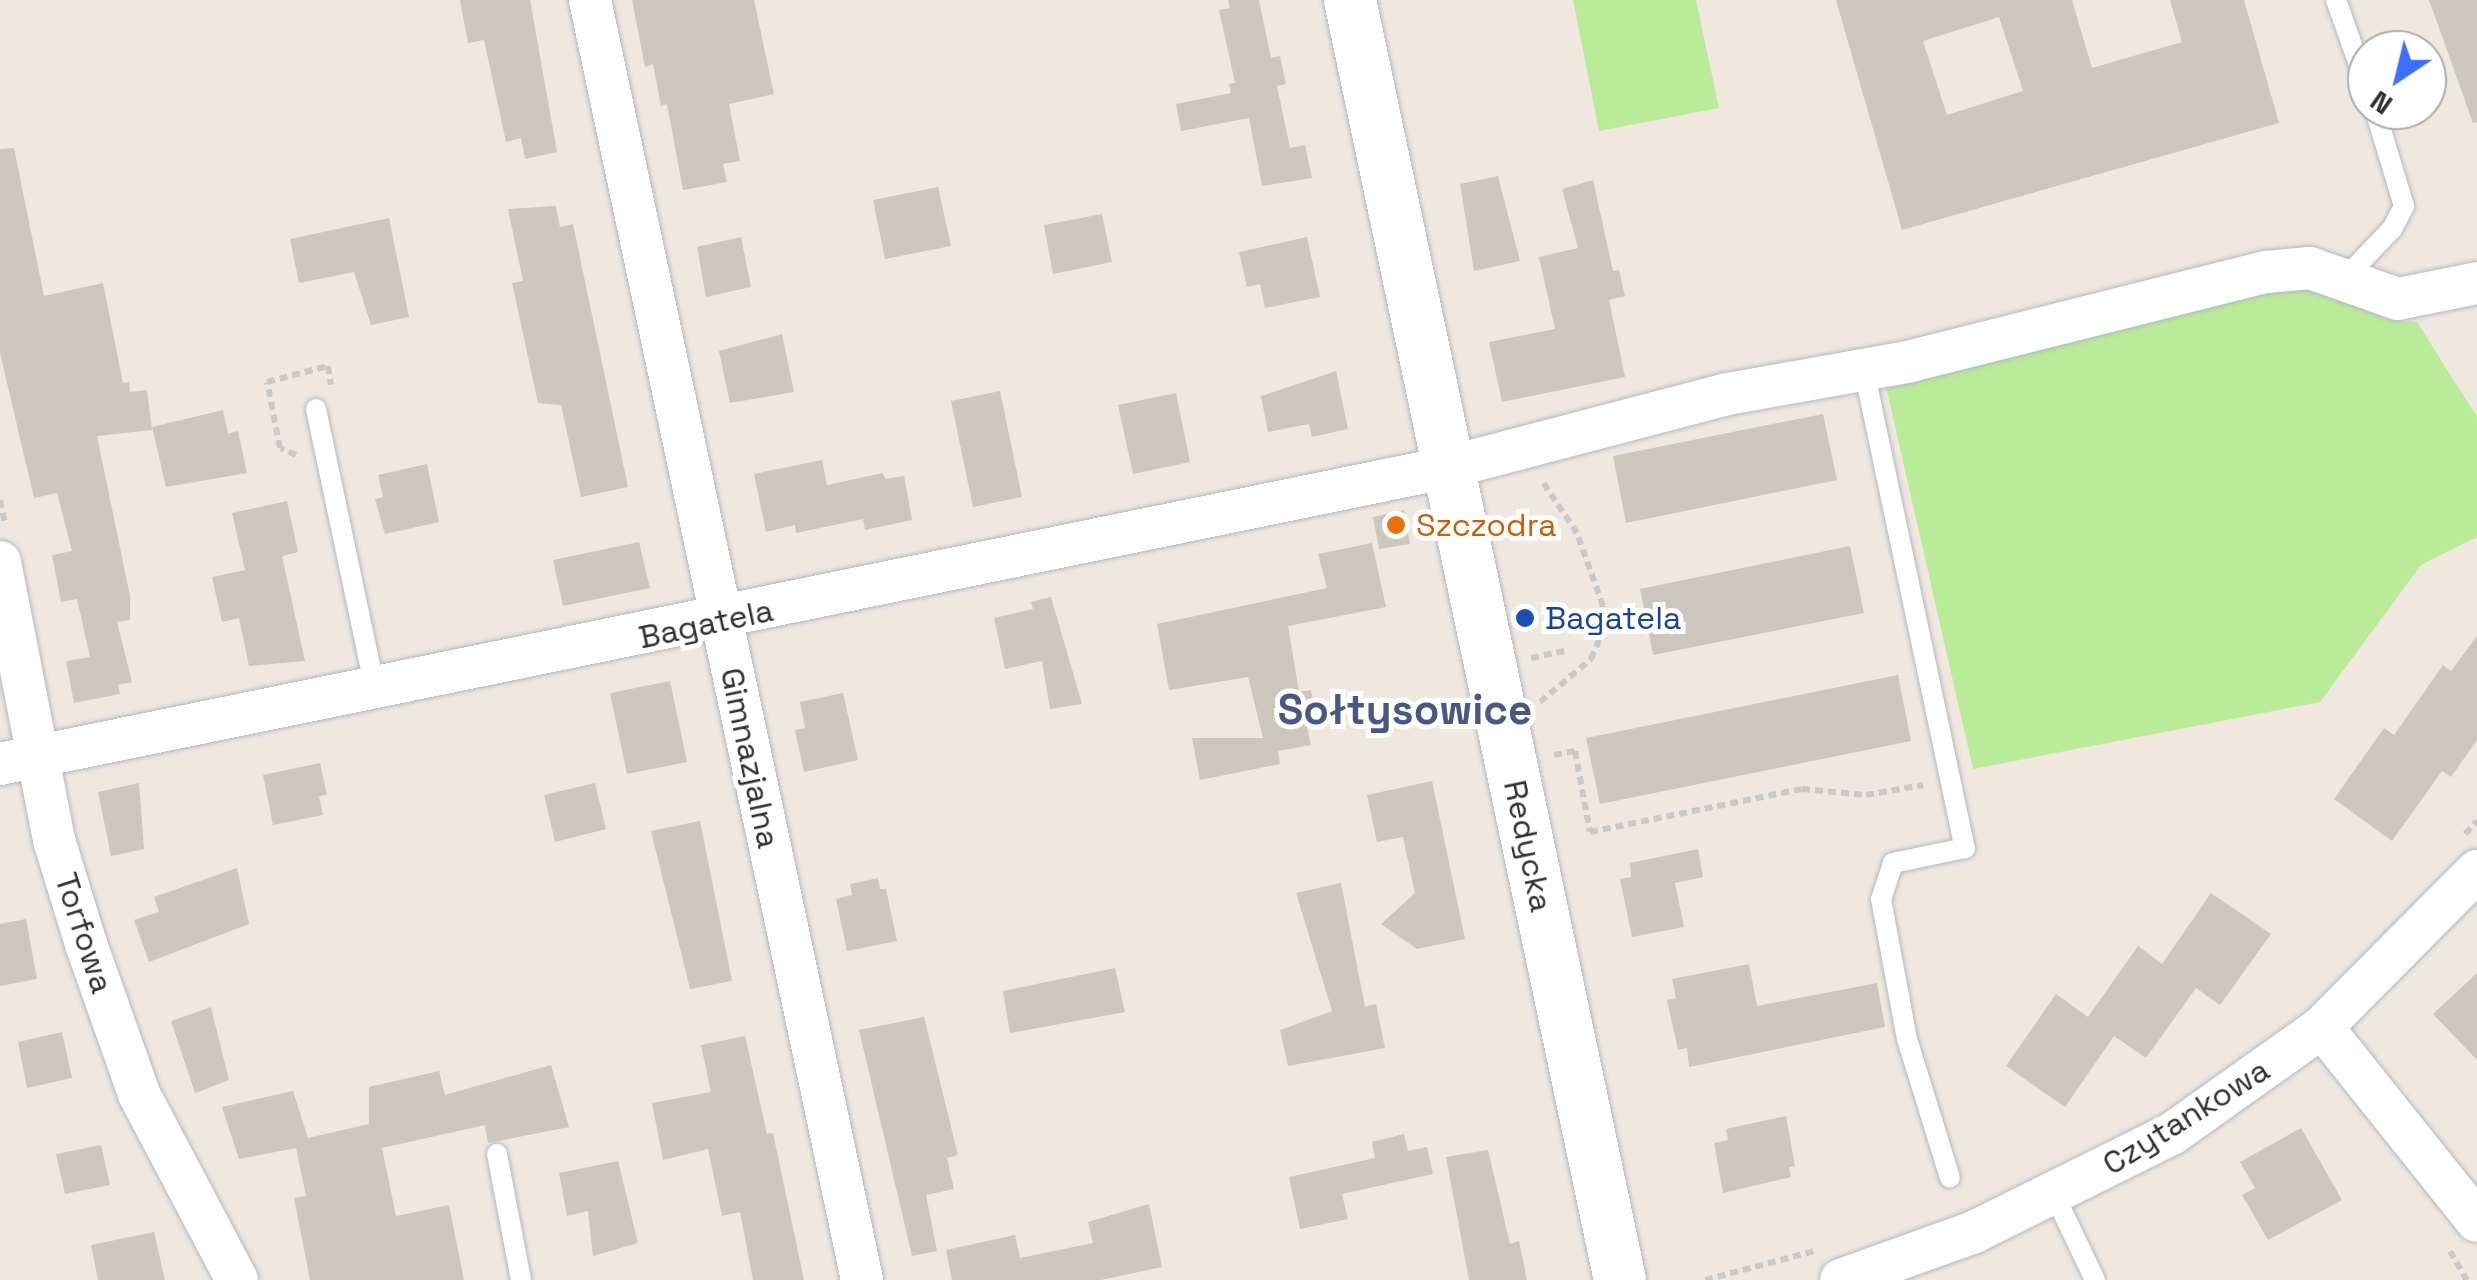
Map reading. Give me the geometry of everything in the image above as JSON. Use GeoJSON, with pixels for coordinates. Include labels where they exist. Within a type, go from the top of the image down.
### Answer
{"type":"FeatureCollection","features":[{"type":"Feature","properties":{"kind":"street","name":"Gimnazjalna"},"geometry":{"type":"LineString","coordinates":[[590,0],[862,1280]]}},
{"type":"Feature","properties":{"kind":"street","name":"Redycka"},"geometry":{"type":"LineString","coordinates":[[1350,0],[1620,1280]]}},
{"type":"Feature","properties":{"kind":"street","name":"Bagatela"},"geometry":{"type":"LineString","coordinates":[[21,761],[720,621],[1449,466],[1728,394],[1864,370],[2266,272],[2310,268],[2398,299],[2477,284]]}},
{"type":"Feature","properties":{"kind":"street","name":"Torfowa"},"geometry":{"type":"LineString","coordinates":[[0,562],[21,761],[54,840],[139,1094],[237,1280]]}},
{"type":"Feature","properties":{"kind":"street","name":"Czytankowa"},"geometry":{"type":"LineString","coordinates":[[1836,1263],[2055,1196],[2173,1133],[2322,1027],[2467,857]]}},
{"type":"Feature","properties":{"kind":"street"},"geometry":{"type":"LineString","coordinates":[[2322,1027],[2477,1221]]}},
{"type":"Feature","properties":{"kind":"lane"},"geometry":{"type":"LineString","coordinates":[[2336,0],[2347,31]]}},
{"type":"Feature","properties":{"kind":"lane"},"geometry":{"type":"LineString","coordinates":[[2344,279],[2392,229],[2404,206],[2381,130]]}},
{"type":"Feature","properties":{"kind":"lane"},"geometry":{"type":"LineString","coordinates":[[1864,370],[1965,848],[1893,862],[1880,899],[1908,1039],[1950,1178]]}},
{"type":"Feature","properties":{"kind":"lane"},"geometry":{"type":"LineString","coordinates":[[316,408],[376,692]]}},
{"type":"Feature","properties":{"kind":"lane"},"geometry":{"type":"LineString","coordinates":[[496,1154],[521,1280]]}},
{"type":"Feature","properties":{"kind":"lane"},"geometry":{"type":"LineString","coordinates":[[2055,1196],[2095,1280]]}},
{"type":"Feature","properties":{"kind":"path"},"geometry":{"type":"LineString","coordinates":[[280,448],[267,382],[328,366]]}},
{"type":"Feature","properties":{"kind":"path"},"geometry":{"type":"LineString","coordinates":[[1529,484],[1542,481],[1562,506],[1603,606],[1602,633],[1590,659],[1540,702]]}},
{"type":"Feature","properties":{"kind":"path"},"geometry":{"type":"LineString","coordinates":[[1530,658],[1564,651]]}},
{"type":"Feature","properties":{"kind":"path"},"geometry":{"type":"LineString","coordinates":[[1565,753],[1575,751],[1590,832],[1802,789],[1866,795],[1931,783]]}},
{"type":"Feature","properties":{"kind":"path"},"geometry":{"type":"LineString","coordinates":[[2467,857],[2477,821]]}},
{"type":"Feature","properties":{"kind":"path"},"geometry":{"type":"LineString","coordinates":[[1705,1280],[1836,1263]]}},
{"type":"Feature","properties":{"kind":"green space"},"geometry":{"type":"Polygon","coordinates":[[[1573,0],[1696,0],[1719,108],[1599,131],[1573,0]]]}},
{"type":"Feature","properties":{"kind":"green space"},"geometry":{"type":"Polygon","coordinates":[[[2278,288],[2321,292],[2392,321],[2417,322],[2477,417],[2477,537],[2421,565],[2320,702],[1973,769],[1884,378],[2278,288]]]}},
{"type":"Feature","properties":{"kind":"building"},"geometry":{"type":"Polygon","coordinates":[[[460,0],[530,0],[557,152],[525,159],[521,138],[506,142],[484,40],[468,43],[460,0]]]}},
{"type":"Feature","properties":{"kind":"building"},"geometry":{"type":"Polygon","coordinates":[[[632,0],[754,0],[774,94],[729,104],[740,161],[723,164],[727,182],[683,190],[667,104],[661,106],[653,64],[645,67],[632,0]]]}},
{"type":"Feature","properties":{"kind":"building"},"geometry":{"type":"Polygon","coordinates":[[[1228,0],[1259,0],[1271,58],[1280,56],[1286,84],[1277,86],[1290,148],[1305,145],[1312,178],[1262,186],[1249,118],[1181,131],[1176,104],[1231,93],[1229,84],[1235,83],[1219,10],[1230,8],[1228,0]]]}},
{"type":"Feature","properties":{"kind":"building"},"geometry":{"type":"Polygon","coordinates":[[[1836,0],[2072,0],[2092,68],[2182,42],[2170,0],[2244,0],[2279,123],[1902,230],[1836,0]],[[1999,17],[1923,41],[1947,115],[2023,91],[1999,17]]]}},
{"type":"Feature","properties":{"kind":"building"},"geometry":{"type":"Polygon","coordinates":[[[2429,0],[2477,0],[2477,122],[2473,123],[2447,50],[2447,30],[2440,30],[2429,0]]]}},
{"type":"Feature","properties":{"kind":"building"},"geometry":{"type":"Polygon","coordinates":[[[14,148],[44,296],[103,283],[123,383],[129,382],[130,392],[147,390],[152,430],[97,436],[130,596],[130,620],[117,622],[132,682],[118,685],[120,694],[74,703],[66,661],[90,657],[77,599],[61,602],[52,555],[72,551],[57,493],[34,498],[0,353],[0,149],[14,148]]]}},
{"type":"Feature","properties":{"kind":"building"},"geometry":{"type":"Polygon","coordinates":[[[1498,176],[1520,261],[1474,271],[1460,184],[1498,176]]]}},
{"type":"Feature","properties":{"kind":"building"},"geometry":{"type":"Polygon","coordinates":[[[1593,180],[1613,271],[1619,270],[1625,296],[1609,300],[1625,377],[1502,402],[1489,342],[1555,329],[1539,257],[1578,248],[1562,189],[1593,180]]]}},
{"type":"Feature","properties":{"kind":"building"},"geometry":{"type":"Polygon","coordinates":[[[938,187],[951,246],[885,259],[873,200],[938,187]]]}},
{"type":"Feature","properties":{"kind":"building"},"geometry":{"type":"Polygon","coordinates":[[[556,206],[560,227],[573,224],[628,487],[581,497],[561,405],[538,403],[512,283],[523,281],[508,209],[556,206]]]}},
{"type":"Feature","properties":{"kind":"building"},"geometry":{"type":"Polygon","coordinates":[[[1102,214],[1112,262],[1053,274],[1044,225],[1102,214]]]}},
{"type":"Feature","properties":{"kind":"building"},"geometry":{"type":"Polygon","coordinates":[[[389,218],[409,317],[371,325],[354,272],[299,283],[290,239],[389,218]]]}},
{"type":"Feature","properties":{"kind":"building"},"geometry":{"type":"Polygon","coordinates":[[[741,237],[751,287],[706,297],[697,247],[741,237]]]}},
{"type":"Feature","properties":{"kind":"building"},"geometry":{"type":"Polygon","coordinates":[[[1307,237],[1320,297],[1265,308],[1260,284],[1247,287],[1239,252],[1307,237]]]}},
{"type":"Feature","properties":{"kind":"building"},"geometry":{"type":"Polygon","coordinates":[[[782,334],[794,392],[730,403],[719,351],[782,334]]]}},
{"type":"Feature","properties":{"kind":"building"},"geometry":{"type":"Polygon","coordinates":[[[1336,371],[1348,429],[1312,437],[1309,424],[1268,432],[1261,396],[1336,371]]]}},
{"type":"Feature","properties":{"kind":"building"},"geometry":{"type":"Polygon","coordinates":[[[1000,391],[1022,497],[973,507],[951,401],[1000,391]]]}},
{"type":"Feature","properties":{"kind":"building"},"geometry":{"type":"Polygon","coordinates":[[[1176,393],[1190,462],[1133,474],[1118,405],[1176,393]]]}},
{"type":"Feature","properties":{"kind":"building"},"geometry":{"type":"Polygon","coordinates":[[[223,410],[228,434],[238,431],[247,473],[166,487],[152,427],[223,410]]]}},
{"type":"Feature","properties":{"kind":"building"},"geometry":{"type":"Polygon","coordinates":[[[1823,414],[1837,480],[1626,523],[1613,456],[1823,414]]]}},
{"type":"Feature","properties":{"kind":"building"},"geometry":{"type":"Polygon","coordinates":[[[822,460],[827,485],[883,473],[885,479],[904,476],[912,520],[865,530],[863,519],[796,533],[795,525],[766,532],[754,474],[822,460]]]}},
{"type":"Feature","properties":{"kind":"building"},"geometry":{"type":"Polygon","coordinates":[[[427,464],[439,522],[385,534],[375,499],[383,497],[378,475],[427,464]]]}},
{"type":"Feature","properties":{"kind":"building"},"geometry":{"type":"Polygon","coordinates":[[[287,501],[298,552],[282,556],[305,661],[249,666],[239,618],[222,622],[212,577],[245,570],[232,513],[287,501]]]}},
{"type":"Feature","properties":{"kind":"building"},"geometry":{"type":"Polygon","coordinates":[[[1404,510],[1410,544],[1379,549],[1373,517],[1404,510]]]}},
{"type":"Feature","properties":{"kind":"building"},"geometry":{"type":"Polygon","coordinates":[[[639,542],[650,588],[563,606],[553,560],[639,542]]]}},
{"type":"Feature","properties":{"kind":"building"},"geometry":{"type":"Polygon","coordinates":[[[1372,543],[1386,607],[1288,626],[1299,692],[1311,690],[1317,721],[1306,723],[1311,745],[1278,751],[1280,764],[1200,780],[1192,738],[1263,738],[1248,677],[1169,690],[1157,624],[1327,588],[1318,554],[1372,543]]]}},
{"type":"Feature","properties":{"kind":"building"},"geometry":{"type":"Polygon","coordinates":[[[1850,546],[1864,613],[1653,655],[1640,589],[1850,546]]]}},
{"type":"Feature","properties":{"kind":"building"},"geometry":{"type":"Polygon","coordinates":[[[1051,597],[1082,704],[1050,709],[1042,661],[1005,669],[994,618],[1033,609],[1031,602],[1051,597]]]}},
{"type":"Feature","properties":{"kind":"building"},"geometry":{"type":"Polygon","coordinates":[[[2477,636],[2477,740],[2451,777],[2442,771],[2392,841],[2334,799],[2384,728],[2394,735],[2443,665],[2451,671],[2477,636]]]}},
{"type":"Feature","properties":{"kind":"building"},"geometry":{"type":"Polygon","coordinates":[[[1898,675],[1911,741],[1600,804],[1586,738],[1898,675]]]}},
{"type":"Feature","properties":{"kind":"building"},"geometry":{"type":"Polygon","coordinates":[[[670,681],[687,762],[627,774],[610,693],[670,681]]]}},
{"type":"Feature","properties":{"kind":"building"},"geometry":{"type":"Polygon","coordinates":[[[843,693],[858,760],[804,772],[795,730],[805,728],[800,702],[843,693]]]}},
{"type":"Feature","properties":{"kind":"building"},"geometry":{"type":"Polygon","coordinates":[[[320,763],[327,795],[319,796],[323,815],[273,825],[263,775],[320,763]]]}},
{"type":"Feature","properties":{"kind":"building"},"geometry":{"type":"Polygon","coordinates":[[[1432,781],[1465,939],[1417,949],[1381,924],[1415,893],[1403,837],[1377,842],[1367,795],[1432,781]]]}},
{"type":"Feature","properties":{"kind":"building"},"geometry":{"type":"Polygon","coordinates":[[[139,783],[144,849],[111,856],[98,792],[139,783]]]}},
{"type":"Feature","properties":{"kind":"building"},"geometry":{"type":"Polygon","coordinates":[[[595,783],[606,829],[555,842],[544,795],[595,783]]]}},
{"type":"Feature","properties":{"kind":"building"},"geometry":{"type":"Polygon","coordinates":[[[700,821],[732,981],[690,989],[651,831],[700,821]]]}},
{"type":"Feature","properties":{"kind":"building"},"geometry":{"type":"Polygon","coordinates":[[[1698,849],[1703,877],[1675,883],[1684,927],[1632,937],[1620,879],[1631,877],[1630,863],[1698,849]]]}},
{"type":"Feature","properties":{"kind":"building"},"geometry":{"type":"Polygon","coordinates":[[[237,868],[249,924],[149,962],[134,920],[159,912],[154,897],[237,868]]]}},
{"type":"Feature","properties":{"kind":"building"},"geometry":{"type":"Polygon","coordinates":[[[878,878],[880,889],[886,889],[897,941],[847,951],[836,899],[852,895],[850,884],[878,878]]]}},
{"type":"Feature","properties":{"kind":"building"},"geometry":{"type":"Polygon","coordinates":[[[1341,883],[1365,1007],[1376,1004],[1385,1048],[1288,1066],[1280,1030],[1332,1011],[1296,893],[1341,883]]]}},
{"type":"Feature","properties":{"kind":"building"},"geometry":{"type":"Polygon","coordinates":[[[2211,893],[2271,934],[2220,1005],[2196,988],[2146,1058],[2114,1036],[2065,1107],[2006,1066],[2056,994],[2088,1017],[2138,946],[2162,964],[2211,893]]]}},
{"type":"Feature","properties":{"kind":"building"},"geometry":{"type":"Polygon","coordinates":[[[26,919],[37,979],[0,986],[0,924],[26,919]]]}},
{"type":"Feature","properties":{"kind":"building"},"geometry":{"type":"Polygon","coordinates":[[[1749,964],[1757,1006],[1877,983],[1885,1027],[1689,1067],[1687,1048],[1678,1050],[1667,1000],[1676,998],[1672,979],[1749,964]]]}},
{"type":"Feature","properties":{"kind":"building"},"geometry":{"type":"Polygon","coordinates":[[[1115,968],[1125,1012],[1010,1033],[1003,991],[1115,968]]]}},
{"type":"Feature","properties":{"kind":"building"},"geometry":{"type":"Polygon","coordinates":[[[2477,973],[2477,1060],[2433,1014],[2477,973]]]}},
{"type":"Feature","properties":{"kind":"building"},"geometry":{"type":"Polygon","coordinates":[[[211,1007],[229,1080],[195,1093],[171,1021],[211,1007]]]}},
{"type":"Feature","properties":{"kind":"building"},"geometry":{"type":"Polygon","coordinates":[[[924,1017],[958,1155],[947,1158],[954,1189],[926,1195],[937,1251],[912,1256],[859,1030],[924,1017]]]}},
{"type":"Feature","properties":{"kind":"building"},"geometry":{"type":"Polygon","coordinates":[[[62,1032],[72,1078],[27,1088],[18,1042],[62,1032]]]}},
{"type":"Feature","properties":{"kind":"building"},"geometry":{"type":"Polygon","coordinates":[[[745,1036],[767,1134],[773,1133],[804,1280],[753,1280],[740,1212],[722,1216],[708,1149],[663,1160],[652,1103],[711,1092],[701,1045],[745,1036]]]}},
{"type":"Feature","properties":{"kind":"building"},"geometry":{"type":"Polygon","coordinates":[[[551,1065],[569,1127],[488,1143],[485,1125],[382,1148],[396,1216],[449,1205],[464,1280],[310,1280],[294,1198],[306,1196],[296,1148],[239,1159],[222,1107],[293,1091],[308,1138],[369,1124],[369,1087],[439,1071],[445,1095],[551,1065]]]}},
{"type":"Feature","properties":{"kind":"building"},"geometry":{"type":"Polygon","coordinates":[[[1786,1116],[1795,1166],[1789,1167],[1791,1177],[1723,1193],[1714,1143],[1728,1140],[1726,1129],[1786,1116]]]}},
{"type":"Feature","properties":{"kind":"building"},"geometry":{"type":"Polygon","coordinates":[[[2301,1128],[2342,1200],[2268,1240],[2242,1195],[2255,1188],[2240,1162],[2301,1128]]]}},
{"type":"Feature","properties":{"kind":"building"},"geometry":{"type":"Polygon","coordinates":[[[1404,1134],[1408,1151],[1427,1147],[1433,1174],[1342,1194],[1348,1219],[1300,1229],[1289,1177],[1375,1158],[1372,1142],[1404,1134]]]}},
{"type":"Feature","properties":{"kind":"building"},"geometry":{"type":"Polygon","coordinates":[[[101,1145],[110,1185],[65,1194],[56,1154],[101,1145]]]}},
{"type":"Feature","properties":{"kind":"building"},"geometry":{"type":"Polygon","coordinates":[[[1488,1150],[1510,1244],[1519,1241],[1527,1280],[1469,1280],[1446,1157],[1488,1150]]]}},
{"type":"Feature","properties":{"kind":"building"},"geometry":{"type":"Polygon","coordinates":[[[618,1161],[638,1243],[593,1256],[588,1211],[567,1216],[559,1173],[618,1161]]]}},
{"type":"Feature","properties":{"kind":"building"},"geometry":{"type":"Polygon","coordinates":[[[1149,1204],[1162,1267],[1101,1280],[952,1280],[946,1250],[1015,1235],[1020,1258],[1093,1243],[1088,1222],[1149,1204]]]}},
{"type":"Feature","properties":{"kind":"building"},"geometry":{"type":"Polygon","coordinates":[[[154,1232],[165,1280],[98,1280],[91,1245],[154,1232]]]}},
{"type":"Feature","properties":{"kind":"place","name":"Szczodra"},"geometry":{"type":"Point","coordinates":[1396,525]}},
{"type":"Feature","properties":{"kind":"place","name":"Bagatela"},"geometry":{"type":"Point","coordinates":[1525,618]}},
{"type":"Feature","properties":{"kind":"district","name":"Sołtysowice"},"geometry":{"type":"Point","coordinates":[1405,710]}}]}
